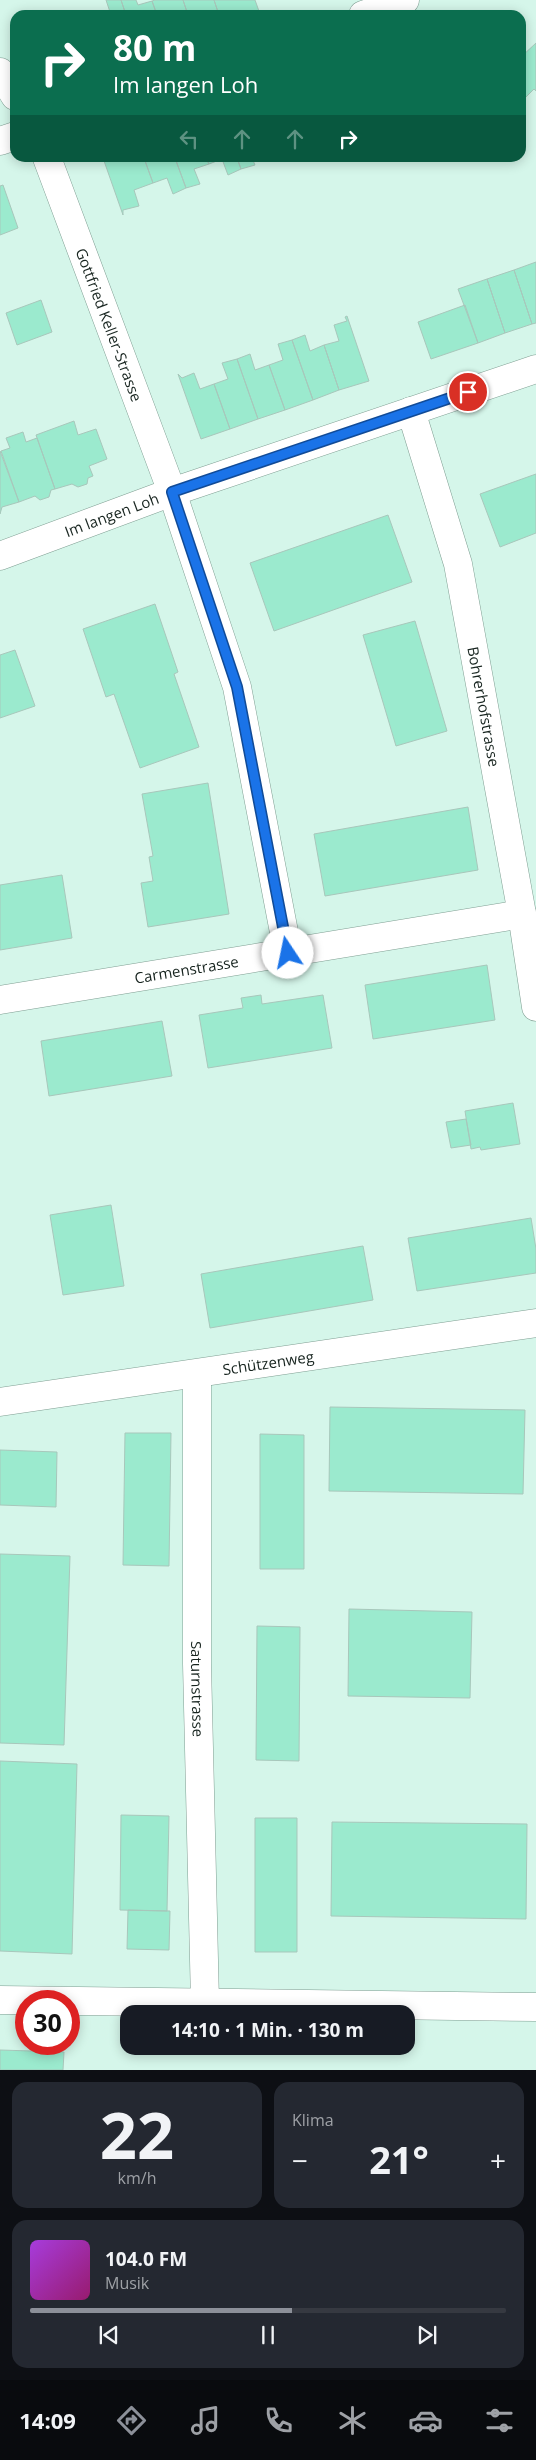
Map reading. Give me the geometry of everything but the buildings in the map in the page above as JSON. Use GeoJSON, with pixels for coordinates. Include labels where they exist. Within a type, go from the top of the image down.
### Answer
{"type":"FeatureCollection","features":[{"type":"Feature","properties":{"kind":"street"},"geometry":{"type":"LineString","coordinates":[[0,72],[10,88]]}},
{"type":"Feature","properties":{"kind":"street","name":"Gottfried Keller-Strasse"},"geometry":{"type":"LineString","coordinates":[[48,162],[172,492],[237,687],[288,953]]}},
{"type":"Feature","properties":{"kind":"street","name":"Im langen Loh"},"geometry":{"type":"LineString","coordinates":[[0,556],[172,492],[536,369]]}},
{"type":"Feature","properties":{"kind":"street","name":"Bohrerhofstrasse"},"geometry":{"type":"LineString","coordinates":[[411,411],[458,564],[522,914],[536,1007]]}},
{"type":"Feature","properties":{"kind":"street","name":"Carmenstrasse"},"geometry":{"type":"LineString","coordinates":[[0,1000],[522,914]]}},
{"type":"Feature","properties":{"kind":"street","name":"Schützenweg"},"geometry":{"type":"LineString","coordinates":[[0,1402],[536,1323]]}},
{"type":"Feature","properties":{"kind":"street","name":"Saturnstrasse"},"geometry":{"type":"LineString","coordinates":[[197,1374],[197,1664],[205,2002]]}},
{"type":"Feature","properties":{"kind":"street"},"geometry":{"type":"LineString","coordinates":[[0,2000],[536,2007]]}},
{"type":"Feature","properties":{"kind":"route"},"geometry":{"type":"LineString","coordinates":[[288,953],[237,687],[172,492],[468,392]]}}]}
